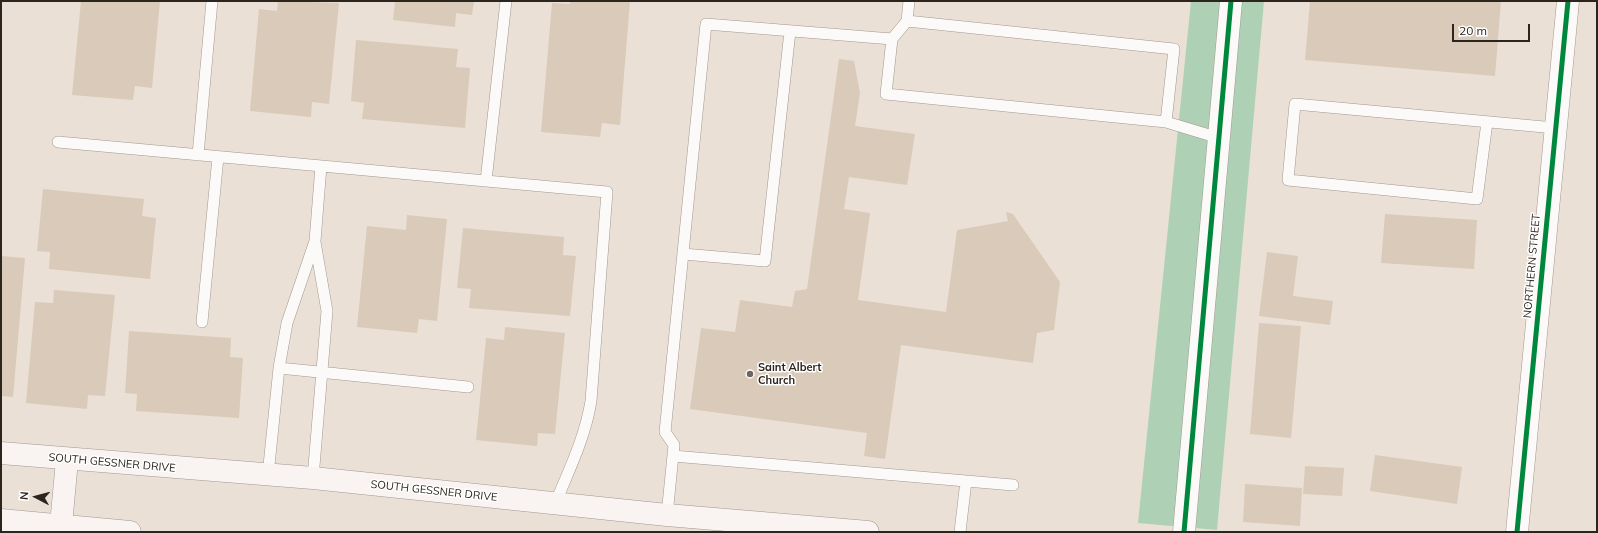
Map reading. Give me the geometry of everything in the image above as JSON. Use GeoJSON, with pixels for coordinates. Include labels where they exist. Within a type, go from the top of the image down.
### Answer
{"type":"FeatureCollection","features":[{"type":"Feature","properties":{"kind":"main road","name":"SOUTH GESSNER DRIVE"},"geometry":{"type":"LineString","coordinates":[[1,453],[67,460],[313,478],[555,504],[666,524],[868,532]]}},
{"type":"Feature","properties":{"kind":"main road"},"geometry":{"type":"LineString","coordinates":[[60,528],[67,460]]}},
{"type":"Feature","properties":{"kind":"main road"},"geometry":{"type":"LineString","coordinates":[[1,520],[60,528],[130,532]]}},
{"type":"Feature","properties":{"kind":"street"},"geometry":{"type":"LineString","coordinates":[[1184,532],[1231,1]]}},
{"type":"Feature","properties":{"kind":"street","name":"NORTHERN STREET"},"geometry":{"type":"LineString","coordinates":[[1517,532],[1568,1]]}},
{"type":"Feature","properties":{"kind":"lane"},"geometry":{"type":"LineString","coordinates":[[198,155],[212,1]]}},
{"type":"Feature","properties":{"kind":"lane"},"geometry":{"type":"LineString","coordinates":[[486,181],[506,1]]}},
{"type":"Feature","properties":{"kind":"lane"},"geometry":{"type":"LineString","coordinates":[[909,1],[907,21],[892,39],[886,94],[1166,122],[1219,138]]}},
{"type":"Feature","properties":{"kind":"lane"},"geometry":{"type":"LineString","coordinates":[[907,21],[1174,49],[1166,122]]}},
{"type":"Feature","properties":{"kind":"lane"},"geometry":{"type":"LineString","coordinates":[[666,524],[674,445],[665,432],[706,24],[892,39]]}},
{"type":"Feature","properties":{"kind":"lane"},"geometry":{"type":"LineString","coordinates":[[683,254],[765,261],[790,31]]}},
{"type":"Feature","properties":{"kind":"lane"},"geometry":{"type":"LineString","coordinates":[[1487,122],[1477,199],[1288,180],[1295,104],[1555,128]]}},
{"type":"Feature","properties":{"kind":"lane"},"geometry":{"type":"LineString","coordinates":[[58,142],[607,192],[589,416],[581,445],[555,504]]}},
{"type":"Feature","properties":{"kind":"lane"},"geometry":{"type":"LineString","coordinates":[[202,322],[218,157]]}},
{"type":"Feature","properties":{"kind":"lane"},"geometry":{"type":"LineString","coordinates":[[268,475],[279,368],[287,323],[314,241],[321,166]]}},
{"type":"Feature","properties":{"kind":"lane"},"geometry":{"type":"LineString","coordinates":[[313,478],[327,311],[314,241]]}},
{"type":"Feature","properties":{"kind":"lane"},"geometry":{"type":"LineString","coordinates":[[279,368],[468,388]]}},
{"type":"Feature","properties":{"kind":"lane"},"geometry":{"type":"LineString","coordinates":[[673,456],[1013,485]]}},
{"type":"Feature","properties":{"kind":"lane"},"geometry":{"type":"LineString","coordinates":[[960,532],[966,481]]}},
{"type":"Feature","properties":{"kind":"green space"},"geometry":{"type":"Polygon","coordinates":[[[1191,1],[1264,1],[1217,530],[1138,523],[1191,1]]]}},
{"type":"Feature","properties":{"kind":"building"},"geometry":{"type":"Polygon","coordinates":[[[81,1],[160,1],[152,88],[135,86],[133,100],[72,95],[81,1]]]}},
{"type":"Feature","properties":{"kind":"building"},"geometry":{"type":"Polygon","coordinates":[[[278,1],[339,3],[329,104],[312,102],[311,117],[250,111],[259,9],[277,11],[278,1]]]}},
{"type":"Feature","properties":{"kind":"building"},"geometry":{"type":"Polygon","coordinates":[[[395,1],[474,1],[472,15],[456,13],[455,27],[393,20],[395,1]]]}},
{"type":"Feature","properties":{"kind":"building"},"geometry":{"type":"Polygon","coordinates":[[[570,1],[630,1],[620,125],[602,123],[600,137],[541,132],[552,3],[570,4],[570,1]]]}},
{"type":"Feature","properties":{"kind":"building"},"geometry":{"type":"Polygon","coordinates":[[[1310,1],[1501,1],[1495,76],[1305,60],[1310,1]]]}},
{"type":"Feature","properties":{"kind":"building"},"geometry":{"type":"Polygon","coordinates":[[[356,40],[458,49],[456,67],[470,68],[465,128],[362,119],[364,103],[351,101],[356,40]]]}},
{"type":"Feature","properties":{"kind":"building"},"geometry":{"type":"Polygon","coordinates":[[[839,59],[854,61],[860,93],[855,126],[915,134],[907,185],[849,177],[844,209],[870,213],[858,300],[946,312],[957,230],[1008,221],[1006,212],[1013,214],[1060,282],[1054,330],[1037,333],[1033,363],[901,345],[885,459],[864,456],[867,433],[690,409],[701,328],[735,332],[740,300],[792,307],[795,291],[807,289],[839,59]]]}},
{"type":"Feature","properties":{"kind":"building"},"geometry":{"type":"Polygon","coordinates":[[[43,189],[144,199],[142,216],[156,218],[150,279],[49,269],[50,252],[37,251],[43,189]]]}},
{"type":"Feature","properties":{"kind":"building"},"geometry":{"type":"Polygon","coordinates":[[[1385,214],[1477,220],[1474,269],[1381,263],[1385,214]]]}},
{"type":"Feature","properties":{"kind":"building"},"geometry":{"type":"Polygon","coordinates":[[[407,215],[447,219],[437,321],[419,319],[417,333],[357,327],[367,226],[406,230],[407,215]]]}},
{"type":"Feature","properties":{"kind":"building"},"geometry":{"type":"Polygon","coordinates":[[[463,228],[564,237],[563,255],[576,256],[570,316],[469,308],[471,289],[457,288],[463,228]]]}},
{"type":"Feature","properties":{"kind":"building"},"geometry":{"type":"Polygon","coordinates":[[[1267,252],[1298,256],[1293,296],[1333,301],[1330,325],[1259,316],[1267,252]]]}},
{"type":"Feature","properties":{"kind":"building"},"geometry":{"type":"Polygon","coordinates":[[[1,256],[25,258],[13,397],[1,396],[1,256]]]}},
{"type":"Feature","properties":{"kind":"building"},"geometry":{"type":"Polygon","coordinates":[[[54,290],[115,295],[105,396],[88,395],[87,409],[26,403],[35,302],[53,303],[54,290]]]}},
{"type":"Feature","properties":{"kind":"building"},"geometry":{"type":"Polygon","coordinates":[[[1259,323],[1301,326],[1291,438],[1250,434],[1259,323]]]}},
{"type":"Feature","properties":{"kind":"building"},"geometry":{"type":"Polygon","coordinates":[[[505,327],[565,333],[555,434],[538,433],[537,446],[476,440],[486,338],[504,340],[505,327]]]}},
{"type":"Feature","properties":{"kind":"building"},"geometry":{"type":"Polygon","coordinates":[[[129,331],[231,338],[230,357],[243,358],[239,418],[136,411],[137,394],[125,393],[129,331]]]}},
{"type":"Feature","properties":{"kind":"building"},"geometry":{"type":"Polygon","coordinates":[[[1375,455],[1462,467],[1457,504],[1370,491],[1375,455]]]}},
{"type":"Feature","properties":{"kind":"building"},"geometry":{"type":"Polygon","coordinates":[[[1305,466],[1344,468],[1342,496],[1303,494],[1305,466]]]}},
{"type":"Feature","properties":{"kind":"building"},"geometry":{"type":"Polygon","coordinates":[[[1245,484],[1302,488],[1300,526],[1243,522],[1245,484]]]}},
{"type":"Feature","properties":{"kind":"cycle path"},"geometry":{"type":"LineString","coordinates":[[1184,532],[1231,1]]}},
{"type":"Feature","properties":{"kind":"cycle path"},"geometry":{"type":"LineString","coordinates":[[1517,532],[1568,1]]}},
{"type":"Feature","properties":{"kind":"place","name":"Saint Albert Church"},"geometry":{"type":"Point","coordinates":[750,374]}}]}
